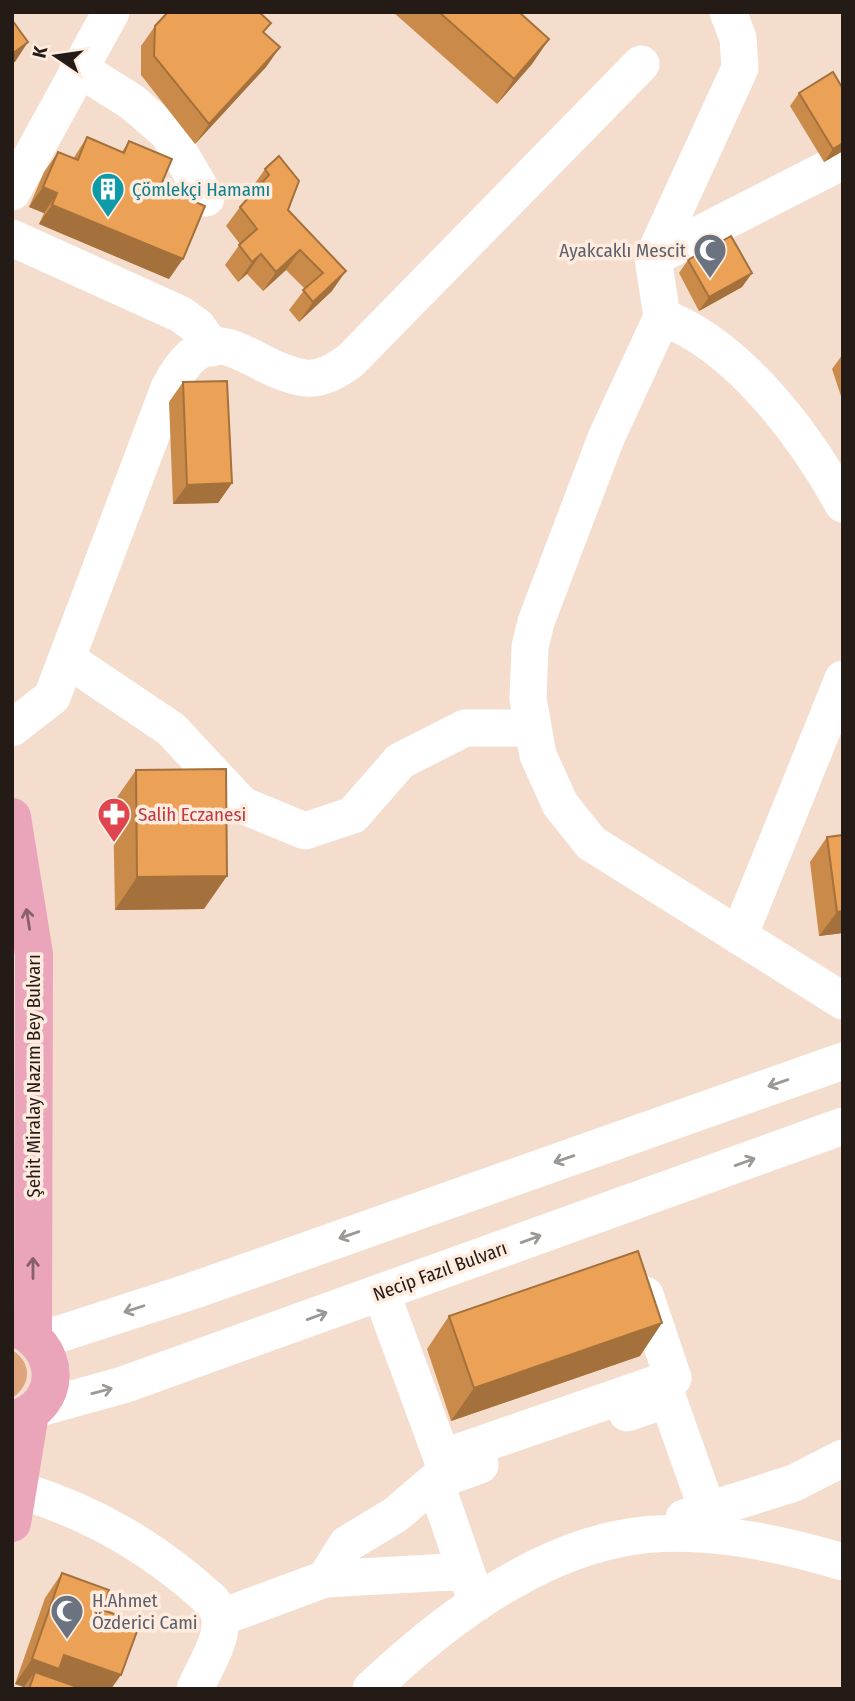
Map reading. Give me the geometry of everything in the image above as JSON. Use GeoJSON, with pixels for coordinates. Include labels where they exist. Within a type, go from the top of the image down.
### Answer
{"type":"FeatureCollection","features":[{"type":"Feature","properties":{"kind":"main road","name":"Şehit Miralay Nazım Bey Bulvarı"},"geometry":{"type":"LineString","coordinates":[[12,817],[34,954],[28,1335]]}},
{"type":"Feature","properties":{"kind":"main road"},"geometry":{"type":"LineString","coordinates":[[16,1506],[26,1414],[45,1397],[51,1375],[47,1353],[28,1335]]}},
{"type":"Feature","properties":{"kind":"street"},"geometry":{"type":"LineString","coordinates":[[12,192],[111,12]]}},
{"type":"Feature","properties":{"kind":"street"},"geometry":{"type":"LineString","coordinates":[[728,12],[738,38],[740,68],[653,258],[662,317],[606,438],[536,622],[527,673],[531,727],[548,782],[574,824],[591,843],[843,1000]]}},
{"type":"Feature","properties":{"kind":"street"},"geometry":{"type":"LineString","coordinates":[[12,728],[52,696],[169,388],[182,364],[195,352],[234,347],[307,378],[332,373],[350,361],[641,64]]}},
{"type":"Feature","properties":{"kind":"street"},"geometry":{"type":"LineString","coordinates":[[78,68],[132,102],[168,133],[206,198]]}},
{"type":"Feature","properties":{"kind":"street"},"geometry":{"type":"LineString","coordinates":[[653,258],[843,161]]}},
{"type":"Feature","properties":{"kind":"street"},"geometry":{"type":"LineString","coordinates":[[12,238],[180,314],[197,326],[212,348]]}},
{"type":"Feature","properties":{"kind":"street"},"geometry":{"type":"LineString","coordinates":[[662,317],[705,337],[732,360],[788,421],[843,504]]}},
{"type":"Feature","properties":{"kind":"street"},"geometry":{"type":"LineString","coordinates":[[67,659],[171,729],[242,805],[305,831],[353,815],[400,761],[465,728],[531,727]]}},
{"type":"Feature","properties":{"kind":"street"},"geometry":{"type":"LineString","coordinates":[[739,936],[843,679]]}},
{"type":"Feature","properties":{"kind":"street"},"geometry":{"type":"LineString","coordinates":[[28,1335],[191,1291],[843,1060]]}},
{"type":"Feature","properties":{"kind":"street","name":"Necip Fazıl Bulvarı"},"geometry":{"type":"LineString","coordinates":[[26,1414],[123,1385],[843,1126]]}},
{"type":"Feature","properties":{"kind":"street"},"geometry":{"type":"LineString","coordinates":[[381,1292],[442,1458],[673,1378],[645,1295]]}},
{"type":"Feature","properties":{"kind":"street"},"geometry":{"type":"LineString","coordinates":[[324,1579],[347,1544],[395,1515],[435,1481],[668,1398],[707,1509]]}},
{"type":"Feature","properties":{"kind":"street"},"geometry":{"type":"LineString","coordinates":[[222,1616],[324,1579],[471,1587],[592,1545],[646,1535],[707,1509],[794,1483],[843,1458]]}},
{"type":"Feature","properties":{"kind":"street"},"geometry":{"type":"LineString","coordinates":[[435,1481],[471,1587]]}},
{"type":"Feature","properties":{"kind":"street"},"geometry":{"type":"LineString","coordinates":[[16,1506],[92,1516],[126,1534],[185,1576],[212,1601],[222,1616],[220,1632],[195,1689]]}},
{"type":"Feature","properties":{"kind":"street"},"geometry":{"type":"LineString","coordinates":[[646,1535],[752,1540],[843,1562]]}},
{"type":"Feature","properties":{"kind":"street"},"geometry":{"type":"LineString","coordinates":[[371,1689],[471,1587]]}},
{"type":"Feature","properties":{"kind":"shaded area"},"geometry":{"type":"Polygon","coordinates":[[[12,1350],[23,1361],[27,1374],[23,1387],[12,1398],[12,1350]]]}},
{"type":"Feature","properties":{"kind":"building"},"geometry":{"type":"Polygon","coordinates":[[[168,12],[259,12],[271,23],[263,32],[280,47],[209,124],[154,56],[155,26],[168,12]]]}},
{"type":"Feature","properties":{"kind":"building"},"geometry":{"type":"Polygon","coordinates":[[[439,12],[519,12],[549,39],[514,79],[439,12]]]}},
{"type":"Feature","properties":{"kind":"building"},"geometry":{"type":"Polygon","coordinates":[[[12,20],[28,42],[12,54],[12,20]]]}},
{"type":"Feature","properties":{"kind":"building"},"geometry":{"type":"Polygon","coordinates":[[[833,72],[843,89],[843,143],[833,149],[799,93],[833,72]]]}},
{"type":"Feature","properties":{"kind":"building","name":"Çömlekçi Hamamı"},"geometry":{"type":"Polygon","coordinates":[[[87,137],[124,153],[129,141],[172,159],[160,187],[205,206],[183,259],[52,205],[57,193],[43,187],[58,152],[78,160],[87,137]]]}},
{"type":"Feature","properties":{"kind":"building"},"geometry":{"type":"Polygon","coordinates":[[[279,156],[299,181],[288,210],[346,271],[313,302],[303,290],[323,273],[300,250],[276,272],[261,254],[252,262],[239,245],[257,229],[240,207],[269,175],[265,169],[279,156]]]}},
{"type":"Feature","properties":{"kind":"building"},"geometry":{"type":"Polygon","coordinates":[[[731,236],[752,273],[709,297],[688,260],[731,236]]]}},
{"type":"Feature","properties":{"kind":"building"},"geometry":{"type":"Polygon","coordinates":[[[227,381],[232,483],[187,485],[183,382],[227,381]]]}},
{"type":"Feature","properties":{"kind":"building"},"geometry":{"type":"Polygon","coordinates":[[[226,769],[227,876],[137,877],[136,770],[226,769]]]}},
{"type":"Feature","properties":{"kind":"building"},"geometry":{"type":"Polygon","coordinates":[[[843,835],[843,911],[837,912],[827,837],[843,835]]]}},
{"type":"Feature","properties":{"kind":"building"},"geometry":{"type":"Polygon","coordinates":[[[638,1251],[662,1323],[474,1388],[449,1316],[638,1251]]]}},
{"type":"Feature","properties":{"kind":"building"},"geometry":{"type":"Polygon","coordinates":[[[62,1573],[109,1590],[103,1610],[140,1623],[121,1675],[64,1655],[59,1669],[32,1659],[62,1573]]]}},
{"type":"Feature","properties":{"kind":"building"},"geometry":{"type":"Polygon","coordinates":[[[35,1672],[83,1689],[29,1689],[35,1672]]]}},
{"type":"Feature","properties":{"kind":"place","name":"Çömlekçi Hamamı"},"geometry":{"type":"Point","coordinates":[108,219]}},
{"type":"Feature","properties":{"kind":"place","name":"Ayakcaklı Mescit"},"geometry":{"type":"Point","coordinates":[710,280]}},
{"type":"Feature","properties":{"kind":"place","name":"Salih Eczanesi"},"geometry":{"type":"Point","coordinates":[114,844]}},
{"type":"Feature","properties":{"kind":"place","name":"H.Ahmet Özderici Cami"},"geometry":{"type":"Point","coordinates":[67,1641]}}]}
